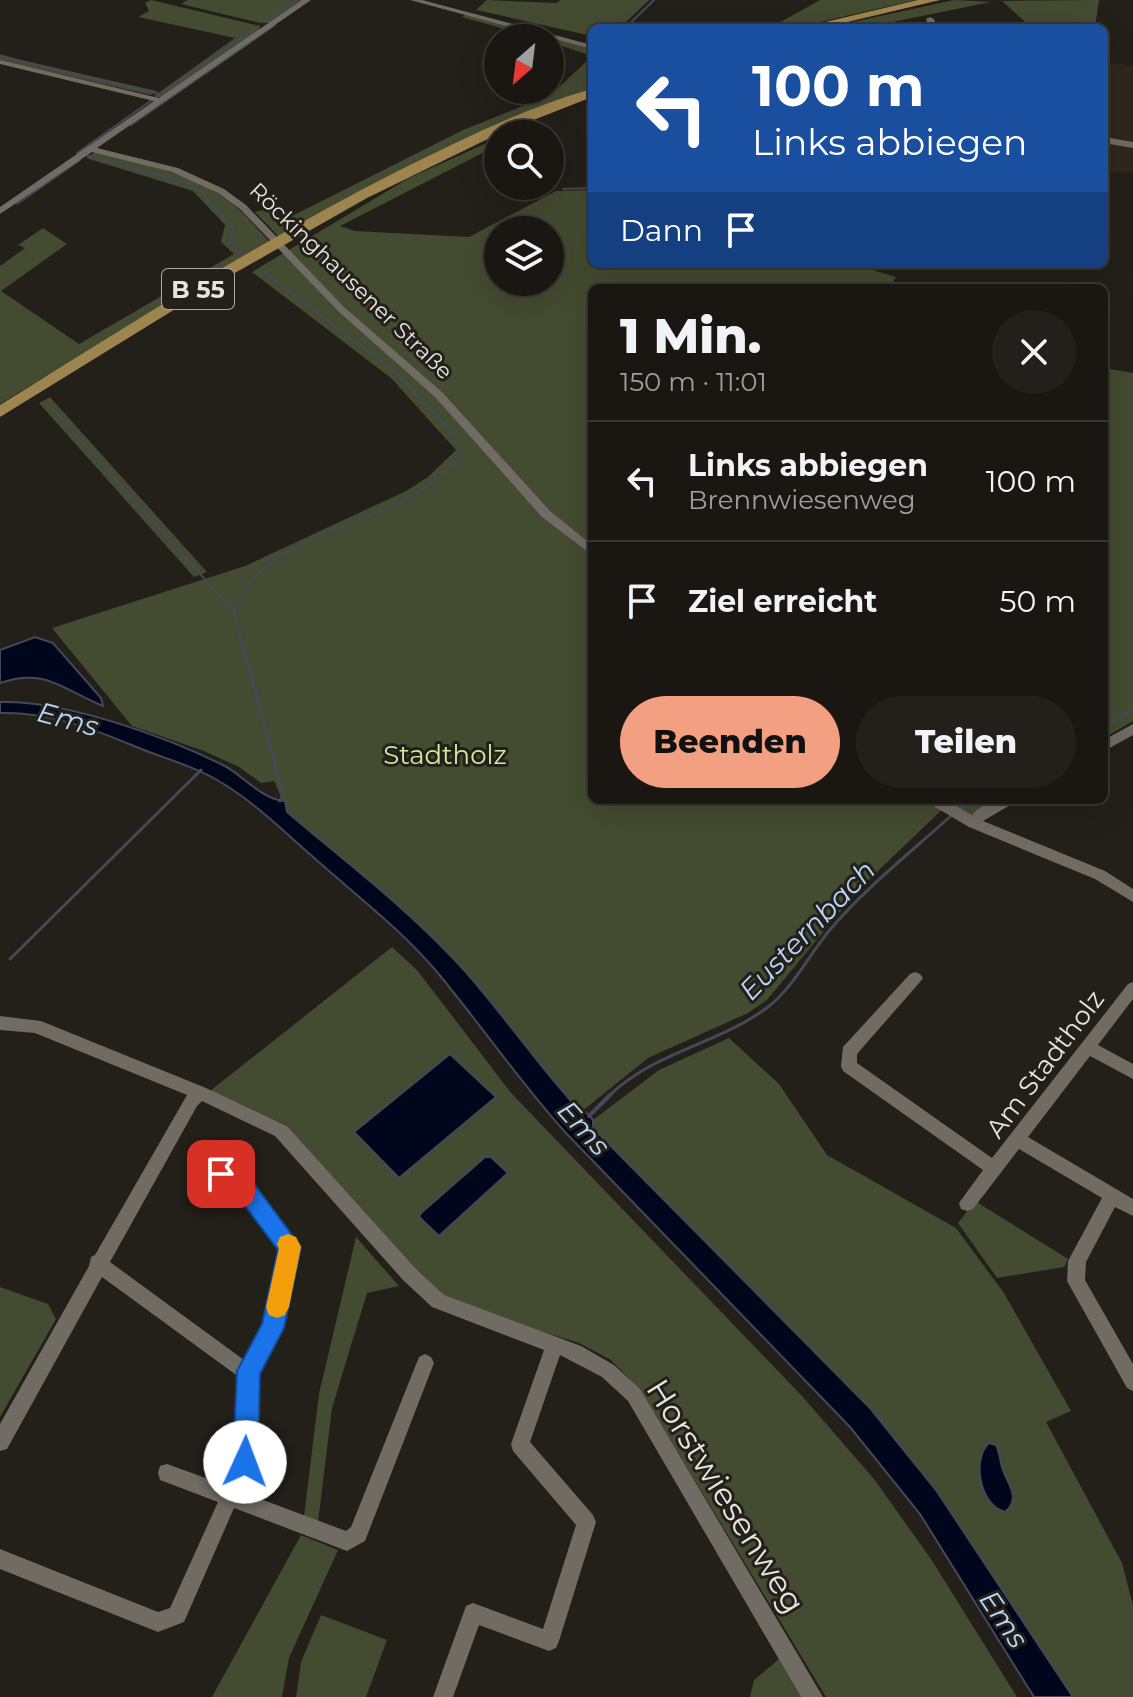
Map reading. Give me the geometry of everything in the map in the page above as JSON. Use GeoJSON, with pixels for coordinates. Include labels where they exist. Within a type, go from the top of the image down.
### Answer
{"type":"FeatureCollection","features":[{"type":"Feature","properties":{"kind":"main road"},"geometry":{"type":"LineString","coordinates":[[824,24],[934,0]]}},
{"type":"Feature","properties":{"kind":"main road","name":"B 55"},"geometry":{"type":"LineString","coordinates":[[0,412],[189,295],[360,198],[484,138],[588,95]]}},
{"type":"Feature","properties":{"kind":"street"},"geometry":{"type":"LineString","coordinates":[[0,211],[307,0]]}},
{"type":"Feature","properties":{"kind":"street"},"geometry":{"type":"LineString","coordinates":[[414,0],[588,46]]}},
{"type":"Feature","properties":{"kind":"street"},"geometry":{"type":"LineString","coordinates":[[930,19],[932,24]]}},
{"type":"Feature","properties":{"kind":"street"},"geometry":{"type":"LineString","coordinates":[[0,62],[162,101]]}},
{"type":"Feature","properties":{"kind":"street"},"geometry":{"type":"LineString","coordinates":[[1108,141],[1133,145]]}},
{"type":"Feature","properties":{"kind":"street","name":"Röckinghausener Straße"},"geometry":{"type":"LineString","coordinates":[[92,149],[199,180],[243,207],[341,309],[439,395],[546,514],[588,548]]}},
{"type":"Feature","properties":{"kind":"street"},"geometry":{"type":"LineString","coordinates":[[1108,744],[1133,729]]}},
{"type":"Feature","properties":{"kind":"street"},"geometry":{"type":"LineString","coordinates":[[943,804],[969,820],[1100,875],[1133,896]]}},
{"type":"Feature","properties":{"kind":"street"},"geometry":{"type":"LineString","coordinates":[[969,820],[1000,804]]}},
{"type":"Feature","properties":{"kind":"street","name":"Am Stadtholz"},"geometry":{"type":"LineString","coordinates":[[915,978],[849,1052],[849,1066],[995,1169]]}},
{"type":"Feature","properties":{"kind":"street","name":"Am Stadtholz"},"geometry":{"type":"LineString","coordinates":[[967,1203],[1090,1048],[1133,988]]}},
{"type":"Feature","properties":{"kind":"street","name":"Horstwiesenweg"},"geometry":{"type":"LineString","coordinates":[[0,1023],[36,1026],[200,1093],[281,1131],[400,1264],[438,1301],[555,1345],[608,1371],[634,1395],[813,1697]]}},
{"type":"Feature","properties":{"kind":"street"},"geometry":{"type":"LineString","coordinates":[[1090,1048],[1133,1072]]}},
{"type":"Feature","properties":{"kind":"street"},"geometry":{"type":"LineString","coordinates":[[0,1442],[97,1263],[191,1101],[200,1093]]}},
{"type":"Feature","properties":{"kind":"street"},"geometry":{"type":"LineString","coordinates":[[1018,1140],[1133,1208]]}},
{"type":"Feature","properties":{"kind":"street"},"geometry":{"type":"LineString","coordinates":[[0,1559],[158,1622],[177,1615],[245,1462],[248,1371],[273,1328],[290,1247],[238,1180],[221,1174]]}},
{"type":"Feature","properties":{"kind":"street"},"geometry":{"type":"LineString","coordinates":[[1112,1196],[1077,1261],[1074,1273],[1133,1382]]}},
{"type":"Feature","properties":{"kind":"street"},"geometry":{"type":"LineString","coordinates":[[97,1263],[248,1371]]}},
{"type":"Feature","properties":{"kind":"street"},"geometry":{"type":"LineString","coordinates":[[443,1697],[473,1613],[549,1641],[586,1522],[520,1444],[555,1345]]}},
{"type":"Feature","properties":{"kind":"street"},"geometry":{"type":"LineString","coordinates":[[167,1473],[347,1541],[358,1534],[425,1363]]}},
{"type":"Feature","properties":{"kind":"shaded area"},"geometry":{"type":"Polygon","coordinates":[[[1108,63],[1133,66],[1133,142],[1108,138],[1108,63]]]}},
{"type":"Feature","properties":{"kind":"shaded area"},"geometry":{"type":"Polygon","coordinates":[[[1108,143],[1133,147],[1133,173],[1108,171],[1108,143]]]}},
{"type":"Feature","properties":{"kind":"green space"},"geometry":{"type":"Polygon","coordinates":[[[151,0],[256,25],[261,29],[163,98],[154,96],[235,38],[138,17],[149,11],[145,3],[151,0]]]}},
{"type":"Feature","properties":{"kind":"green space"},"geometry":{"type":"Polygon","coordinates":[[[188,0],[302,0],[270,23],[260,23],[181,4],[188,0]]]}},
{"type":"Feature","properties":{"kind":"green space"},"geometry":{"type":"Polygon","coordinates":[[[487,0],[557,3],[560,0],[649,0],[624,24],[588,24],[588,35],[564,30],[564,24],[538,24],[476,10],[487,0]]]}},
{"type":"Feature","properties":{"kind":"green space"},"geometry":{"type":"Polygon","coordinates":[[[820,0],[916,0],[811,24],[777,24],[820,0]]]}},
{"type":"Feature","properties":{"kind":"green space"},"geometry":{"type":"Polygon","coordinates":[[[954,0],[991,2],[883,24],[843,24],[954,0]]]}},
{"type":"Feature","properties":{"kind":"green space"},"geometry":{"type":"Polygon","coordinates":[[[1099,0],[1096,24],[1024,24],[1002,1],[1099,0]]]}},
{"type":"Feature","properties":{"kind":"green space"},"geometry":{"type":"Polygon","coordinates":[[[466,14],[502,24],[487,24],[462,17],[466,14]]]}},
{"type":"Feature","properties":{"kind":"green space"},"geometry":{"type":"Polygon","coordinates":[[[564,41],[588,48],[588,55],[564,47],[564,41]]]}},
{"type":"Feature","properties":{"kind":"green space"},"geometry":{"type":"Polygon","coordinates":[[[0,54],[157,91],[151,95],[11,63],[0,60],[0,54]]]}},
{"type":"Feature","properties":{"kind":"green space"},"geometry":{"type":"Polygon","coordinates":[[[588,60],[588,91],[564,102],[564,83],[588,60]]]}},
{"type":"Feature","properties":{"kind":"green space"},"geometry":{"type":"Polygon","coordinates":[[[528,104],[560,104],[526,120],[488,120],[528,104]]]}},
{"type":"Feature","properties":{"kind":"green space"},"geometry":{"type":"Polygon","coordinates":[[[484,122],[484,140],[279,237],[255,212],[270,208],[284,220],[484,122]]]}},
{"type":"Feature","properties":{"kind":"green space","name":"Stadtholz"},"geometry":{"type":"Polygon","coordinates":[[[484,144],[484,152],[340,226],[355,231],[469,237],[484,229],[484,296],[564,296],[564,216],[509,216],[539,200],[564,200],[564,191],[588,190],[588,268],[866,268],[896,277],[892,284],[588,284],[588,804],[948,804],[858,890],[767,1000],[748,1013],[648,1058],[581,1112],[543,1071],[465,971],[422,927],[287,811],[274,781],[261,783],[239,767],[204,751],[132,726],[52,628],[245,566],[406,491],[428,477],[456,450],[391,378],[252,272],[409,178],[484,144]]]}},
{"type":"Feature","properties":{"kind":"green space"},"geometry":{"type":"Polygon","coordinates":[[[95,152],[165,170],[199,183],[235,206],[270,242],[0,404],[0,266],[25,248],[18,245],[43,228],[67,244],[1,291],[79,344],[234,254],[221,242],[225,225],[193,191],[86,158],[95,152]]]}},
{"type":"Feature","properties":{"kind":"green space"},"geometry":{"type":"Polygon","coordinates":[[[1108,369],[1133,373],[1133,721],[1108,736],[1108,369]]]}},
{"type":"Feature","properties":{"kind":"green space"},"geometry":{"type":"Polygon","coordinates":[[[50,397],[207,572],[194,577],[39,403],[50,397]]]}},
{"type":"Feature","properties":{"kind":"green space","name":"Stadtholz"},"geometry":{"type":"Polygon","coordinates":[[[951,804],[991,804],[971,815],[951,804]]]}},
{"type":"Feature","properties":{"kind":"green space"},"geometry":{"type":"Polygon","coordinates":[[[392,947],[417,970],[512,1094],[802,1396],[874,1479],[931,1559],[1017,1697],[826,1697],[640,1390],[611,1360],[579,1343],[456,1305],[425,1284],[286,1125],[210,1091],[392,947]]]}},
{"type":"Feature","properties":{"kind":"green space"},"geometry":{"type":"Polygon","coordinates":[[[729,1038],[779,1084],[827,1155],[956,1228],[1004,1293],[1071,1411],[1046,1422],[1122,1563],[1133,1605],[1133,1697],[1073,1697],[936,1490],[870,1408],[592,1128],[593,1120],[659,1070],[729,1038]]]}},
{"type":"Feature","properties":{"kind":"green space"},"geometry":{"type":"Polygon","coordinates":[[[975,1201],[1068,1259],[1064,1267],[997,1278],[958,1223],[975,1201]]]}},
{"type":"Feature","properties":{"kind":"green space"},"geometry":{"type":"Polygon","coordinates":[[[356,1237],[399,1286],[367,1293],[332,1408],[318,1522],[304,1516],[319,1394],[356,1237]]]}},
{"type":"Feature","properties":{"kind":"green space"},"geometry":{"type":"Polygon","coordinates":[[[0,1287],[48,1304],[56,1319],[0,1417],[0,1287]]]}},
{"type":"Feature","properties":{"kind":"green space"},"geometry":{"type":"Polygon","coordinates":[[[301,1535],[338,1550],[289,1658],[282,1697],[212,1697],[301,1535]]]}},
{"type":"Feature","properties":{"kind":"green space"},"geometry":{"type":"Polygon","coordinates":[[[321,1615],[387,1640],[366,1697],[296,1697],[301,1662],[321,1615]]]}},
{"type":"Feature","properties":{"kind":"green space"},"geometry":{"type":"Polygon","coordinates":[[[779,1659],[801,1697],[750,1697],[754,1680],[779,1659]]]}},
{"type":"Feature","properties":{"kind":"water"},"geometry":{"type":"Polygon","coordinates":[[[35,637],[53,643],[101,698],[103,706],[42,679],[16,679],[0,683],[0,650],[35,637]]]}},
{"type":"Feature","properties":{"kind":"water","name":"Ems"},"geometry":{"type":"Polygon","coordinates":[[[0,702],[26,703],[83,713],[143,732],[223,765],[261,792],[285,801],[287,812],[423,928],[479,987],[581,1112],[586,1112],[593,1120],[593,1128],[870,1408],[936,1490],[1073,1697],[1034,1697],[920,1514],[850,1427],[566,1133],[437,972],[392,926],[266,815],[217,780],[85,727],[35,715],[0,713],[0,702]]]}},
{"type":"Feature","properties":{"kind":"water"},"geometry":{"type":"Polygon","coordinates":[[[450,1054],[496,1097],[399,1178],[354,1132],[450,1054]]]}},
{"type":"Feature","properties":{"kind":"water"},"geometry":{"type":"Polygon","coordinates":[[[485,1157],[491,1157],[508,1173],[439,1236],[419,1217],[421,1213],[485,1157]]]}},
{"type":"Feature","properties":{"kind":"water"},"geometry":{"type":"Polygon","coordinates":[[[989,1443],[996,1445],[1012,1492],[1012,1502],[1005,1512],[989,1501],[981,1481],[980,1460],[989,1443]]]}},
{"type":"Feature","properties":{"kind":"waterway"},"geometry":{"type":"LineString","coordinates":[[266,22],[297,0]]}},
{"type":"Feature","properties":{"kind":"waterway"},"geometry":{"type":"LineString","coordinates":[[629,24],[654,0]]}},
{"type":"Feature","properties":{"kind":"waterway"},"geometry":{"type":"LineString","coordinates":[[131,125],[275,25]]}},
{"type":"Feature","properties":{"kind":"waterway"},"geometry":{"type":"LineString","coordinates":[[156,97],[259,26]]}},
{"type":"Feature","properties":{"kind":"waterway"},"geometry":{"type":"LineString","coordinates":[[0,56],[160,94]]}},
{"type":"Feature","properties":{"kind":"waterway"},"geometry":{"type":"LineString","coordinates":[[80,154],[77,153],[152,100]]}},
{"type":"Feature","properties":{"kind":"waterway"},"geometry":{"type":"LineString","coordinates":[[88,156],[197,188],[233,228],[230,243],[242,255]]}},
{"type":"Feature","properties":{"kind":"waterway"},"geometry":{"type":"LineString","coordinates":[[17,204],[80,160]]}},
{"type":"Feature","properties":{"kind":"waterway"},"geometry":{"type":"LineString","coordinates":[[564,189],[588,188]]}},
{"type":"Feature","properties":{"kind":"waterway"},"geometry":{"type":"LineString","coordinates":[[263,271],[395,372],[457,437],[458,442]]}},
{"type":"Feature","properties":{"kind":"waterway"},"geometry":{"type":"LineString","coordinates":[[50,406],[234,612]]}},
{"type":"Feature","properties":{"kind":"waterway"},"geometry":{"type":"LineString","coordinates":[[234,612],[250,584],[269,564],[306,541],[409,498],[450,468],[462,456],[461,451]]}},
{"type":"Feature","properties":{"kind":"waterway"},"geometry":{"type":"LineString","coordinates":[[234,612],[240,633]]}},
{"type":"Feature","properties":{"kind":"waterway"},"geometry":{"type":"LineString","coordinates":[[239,631],[283,794],[280,801]]}},
{"type":"Feature","properties":{"kind":"waterway","name":"Eusternbach"},"geometry":{"type":"LineString","coordinates":[[1108,724],[1133,710]]}},
{"type":"Feature","properties":{"kind":"waterway"},"geometry":{"type":"LineString","coordinates":[[10,959],[201,770]]}},
{"type":"Feature","properties":{"kind":"waterway","name":"Eusternbach"},"geometry":{"type":"LineString","coordinates":[[959,809],[966,804]]}},
{"type":"Feature","properties":{"kind":"waterway","name":"Eusternbach"},"geometry":{"type":"LineString","coordinates":[[609,1096],[646,1069],[749,1020],[777,1000],[843,915],[953,814]]}},
{"type":"Feature","properties":{"kind":"waterway","name":"Eusternbach"},"geometry":{"type":"LineString","coordinates":[[589,1116],[609,1096]]}},
{"type":"Feature","properties":{"kind":"slow traffic"},"geometry":{"type":"LineString","coordinates":[[277,1307],[290,1247],[288,1244]]}},
{"type":"Feature","properties":{"kind":"route"},"geometry":{"type":"LineString","coordinates":[[221,1174],[238,1180],[290,1247],[273,1328],[248,1371],[245,1462]]}}]}
